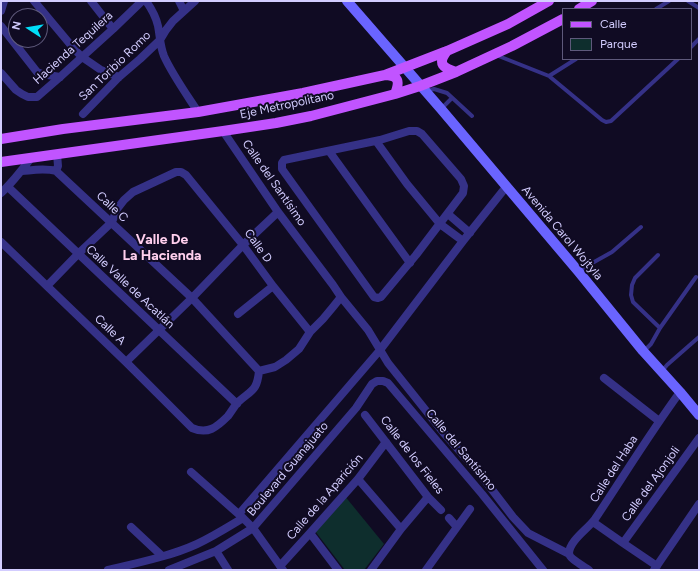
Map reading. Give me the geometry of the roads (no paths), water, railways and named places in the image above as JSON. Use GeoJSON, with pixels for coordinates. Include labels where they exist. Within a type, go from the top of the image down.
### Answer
{"type":"FeatureCollection","features":[{"type":"Feature","properties":{"kind":"main road","name":"Eje Metropolitano"},"geometry":{"type":"LineString","coordinates":[[1,139],[63,129],[198,112],[303,93],[384,75],[447,51],[508,24],[549,1]]}},
{"type":"Feature","properties":{"kind":"main road"},"geometry":{"type":"LineString","coordinates":[[581,8],[592,1]]}},
{"type":"Feature","properties":{"kind":"main road","name":"Eje Metropolitano"},"geometry":{"type":"LineString","coordinates":[[1,162],[276,123],[423,88],[512,46],[562,20]]}},
{"type":"Feature","properties":{"kind":"main road"},"geometry":{"type":"LineString","coordinates":[[447,51],[442,62],[443,65],[446,69],[456,72]]}},
{"type":"Feature","properties":{"kind":"main road"},"geometry":{"type":"LineString","coordinates":[[384,75],[394,76],[398,80],[399,86],[395,94]]}},
{"type":"Feature","properties":{"kind":"street"},"geometry":{"type":"LineString","coordinates":[[1,11],[3,1]]}},
{"type":"Feature","properties":{"kind":"street"},"geometry":{"type":"LineString","coordinates":[[34,1],[82,57],[101,70],[119,78]]}},
{"type":"Feature","properties":{"kind":"street"},"geometry":{"type":"LineString","coordinates":[[91,1],[113,29]]}},
{"type":"Feature","properties":{"kind":"street","name":"Hacienda Tequilera"},"geometry":{"type":"LineString","coordinates":[[1,74],[16,90],[22,94],[28,97],[37,97],[60,78],[142,1]]}},
{"type":"Feature","properties":{"kind":"street"},"geometry":{"type":"LineString","coordinates":[[146,1],[151,7],[158,25],[164,55],[172,71],[198,112]]}},
{"type":"Feature","properties":{"kind":"street"},"geometry":{"type":"LineString","coordinates":[[179,1],[184,11]]}},
{"type":"Feature","properties":{"kind":"street","name":"San Toribio Romo"},"geometry":{"type":"LineString","coordinates":[[83,114],[160,40],[173,21],[195,1]]}},
{"type":"Feature","properties":{"kind":"street","name":"Avenida Carol Wojtyla"},"geometry":{"type":"LineString","coordinates":[[347,1],[423,88],[699,415]]}},
{"type":"Feature","properties":{"kind":"street"},"geometry":{"type":"LineString","coordinates":[[1,26],[37,72],[60,78]]}},
{"type":"Feature","properties":{"kind":"street"},"geometry":{"type":"LineString","coordinates":[[417,130],[461,179],[464,186],[463,193],[448,214],[410,263],[381,297],[378,298],[374,297],[282,169],[282,163],[284,160],[376,141],[417,130]]}},
{"type":"Feature","properties":{"kind":"street","name":"Calle del Santísimo"},"geometry":{"type":"LineString","coordinates":[[223,131],[278,212],[333,285],[340,297],[368,330],[388,363],[443,432],[480,474],[513,517],[528,533],[570,556],[589,570]]}},
{"type":"Feature","properties":{"kind":"street"},"geometry":{"type":"LineString","coordinates":[[376,141],[407,184],[440,224],[463,241]]}},
{"type":"Feature","properties":{"kind":"street"},"geometry":{"type":"LineString","coordinates":[[329,151],[410,263]]}},
{"type":"Feature","properties":{"kind":"street"},"geometry":{"type":"LineString","coordinates":[[22,171],[50,169],[56,171],[58,166],[58,154]]}},
{"type":"Feature","properties":{"kind":"street"},"geometry":{"type":"LineString","coordinates":[[1,193],[8,187],[32,158]]}},
{"type":"Feature","properties":{"kind":"street","name":"Calle C"},"geometry":{"type":"LineString","coordinates":[[56,171],[192,298],[259,370]]}},
{"type":"Feature","properties":{"kind":"street","name":"Calle D"},"geometry":{"type":"LineString","coordinates":[[112,222],[117,209],[133,192],[176,172],[181,172],[186,175],[243,245],[273,286],[310,332]]}},
{"type":"Feature","properties":{"kind":"street","name":"Calle Valle de Acatlán"},"geometry":{"type":"LineString","coordinates":[[8,187],[237,404]]}},
{"type":"Feature","properties":{"kind":"street","name":"Boulevard Guanajuato"},"geometry":{"type":"LineString","coordinates":[[108,570],[162,556],[196,544],[222,532],[241,516],[380,350],[506,187]]}},
{"type":"Feature","properties":{"kind":"street"},"geometry":{"type":"LineString","coordinates":[[126,362],[278,212]]}},
{"type":"Feature","properties":{"kind":"street"},"geometry":{"type":"LineString","coordinates":[[448,214],[470,233]]}},
{"type":"Feature","properties":{"kind":"street"},"geometry":{"type":"LineString","coordinates":[[47,286],[112,222]]}},
{"type":"Feature","properties":{"kind":"street","name":"Calle A"},"geometry":{"type":"LineString","coordinates":[[1,242],[126,362],[192,428],[204,431],[212,429],[228,415],[237,404]]}},
{"type":"Feature","properties":{"kind":"street"},"geometry":{"type":"LineString","coordinates":[[238,314],[273,286]]}},
{"type":"Feature","properties":{"kind":"street"},"geometry":{"type":"LineString","coordinates":[[237,404],[255,387],[259,370],[275,367],[286,360],[299,348],[310,332],[333,308],[340,297]]}},
{"type":"Feature","properties":{"kind":"street"},"geometry":{"type":"LineString","coordinates":[[604,378],[659,421]]}},
{"type":"Feature","properties":{"kind":"street","name":"Calle del Santísimo"},"geometry":{"type":"LineString","coordinates":[[356,408],[372,384],[383,380],[388,383],[482,494],[543,570]]}},
{"type":"Feature","properties":{"kind":"street","name":"Calle del Haba"},"geometry":{"type":"LineString","coordinates":[[570,556],[570,547],[578,536],[593,522],[659,421],[680,392]]}},
{"type":"Feature","properties":{"kind":"street","name":"Boulevard Guanajuato"},"geometry":{"type":"LineString","coordinates":[[169,570],[216,551],[253,528],[356,408]]}},
{"type":"Feature","properties":{"kind":"street","name":"Calle de los Fieles"},"geometry":{"type":"LineString","coordinates":[[365,415],[428,497],[440,510]]}},
{"type":"Feature","properties":{"kind":"street","name":"Calle del Ajonjoli"},"geometry":{"type":"LineString","coordinates":[[622,543],[699,438]]}},
{"type":"Feature","properties":{"kind":"street","name":"Calle de la Aparición"},"geometry":{"type":"LineString","coordinates":[[282,568],[310,533],[358,479],[386,442]]}},
{"type":"Feature","properties":{"kind":"street"},"geometry":{"type":"LineString","coordinates":[[191,472],[253,528],[282,568]]}},
{"type":"Feature","properties":{"kind":"street"},"geometry":{"type":"LineString","coordinates":[[358,479],[401,529]]}},
{"type":"Feature","properties":{"kind":"street"},"geometry":{"type":"LineString","coordinates":[[371,570],[401,529],[428,497]]}},
{"type":"Feature","properties":{"kind":"street"},"geometry":{"type":"LineString","coordinates":[[593,522],[656,568],[699,504]]}},
{"type":"Feature","properties":{"kind":"street"},"geometry":{"type":"LineString","coordinates":[[426,570],[470,509]]}},
{"type":"Feature","properties":{"kind":"street"},"geometry":{"type":"LineString","coordinates":[[448,518],[457,527]]}},
{"type":"Feature","properties":{"kind":"street"},"geometry":{"type":"LineString","coordinates":[[132,527],[162,556]]}},
{"type":"Feature","properties":{"kind":"street"},"geometry":{"type":"LineString","coordinates":[[310,533],[338,570]]}},
{"type":"Feature","properties":{"kind":"street"},"geometry":{"type":"LineString","coordinates":[[216,551],[228,570]]}},
{"type":"Feature","properties":{"kind":"lane"},"geometry":{"type":"LineString","coordinates":[[658,8],[669,1]]}},
{"type":"Feature","properties":{"kind":"lane"},"geometry":{"type":"LineString","coordinates":[[688,1],[699,8]]}},
{"type":"Feature","properties":{"kind":"lane"},"geometry":{"type":"LineString","coordinates":[[494,54],[549,76],[557,84],[606,122],[611,122],[677,60]]}},
{"type":"Feature","properties":{"kind":"lane"},"geometry":{"type":"LineString","coordinates":[[549,76],[574,60]]}},
{"type":"Feature","properties":{"kind":"lane"},"geometry":{"type":"LineString","coordinates":[[423,88],[447,92],[472,116]]}},
{"type":"Feature","properties":{"kind":"lane"},"geometry":{"type":"LineString","coordinates":[[441,110],[452,98]]}},
{"type":"Feature","properties":{"kind":"lane"},"geometry":{"type":"LineString","coordinates":[[578,271],[612,252],[641,227]]}},
{"type":"Feature","properties":{"kind":"lane"},"geometry":{"type":"LineString","coordinates":[[658,255],[635,278],[632,285],[631,295],[633,302],[660,328]]}},
{"type":"Feature","properties":{"kind":"lane"},"geometry":{"type":"LineString","coordinates":[[644,351],[651,344],[660,328],[696,277]]}},
{"type":"Feature","properties":{"kind":"lane"},"geometry":{"type":"LineString","coordinates":[[662,371],[699,337]]}},
{"type":"Feature","properties":{"kind":"district","name":"Valle De La Hacienda"},"geometry":{"type":"Point","coordinates":[162,248]}}]}
